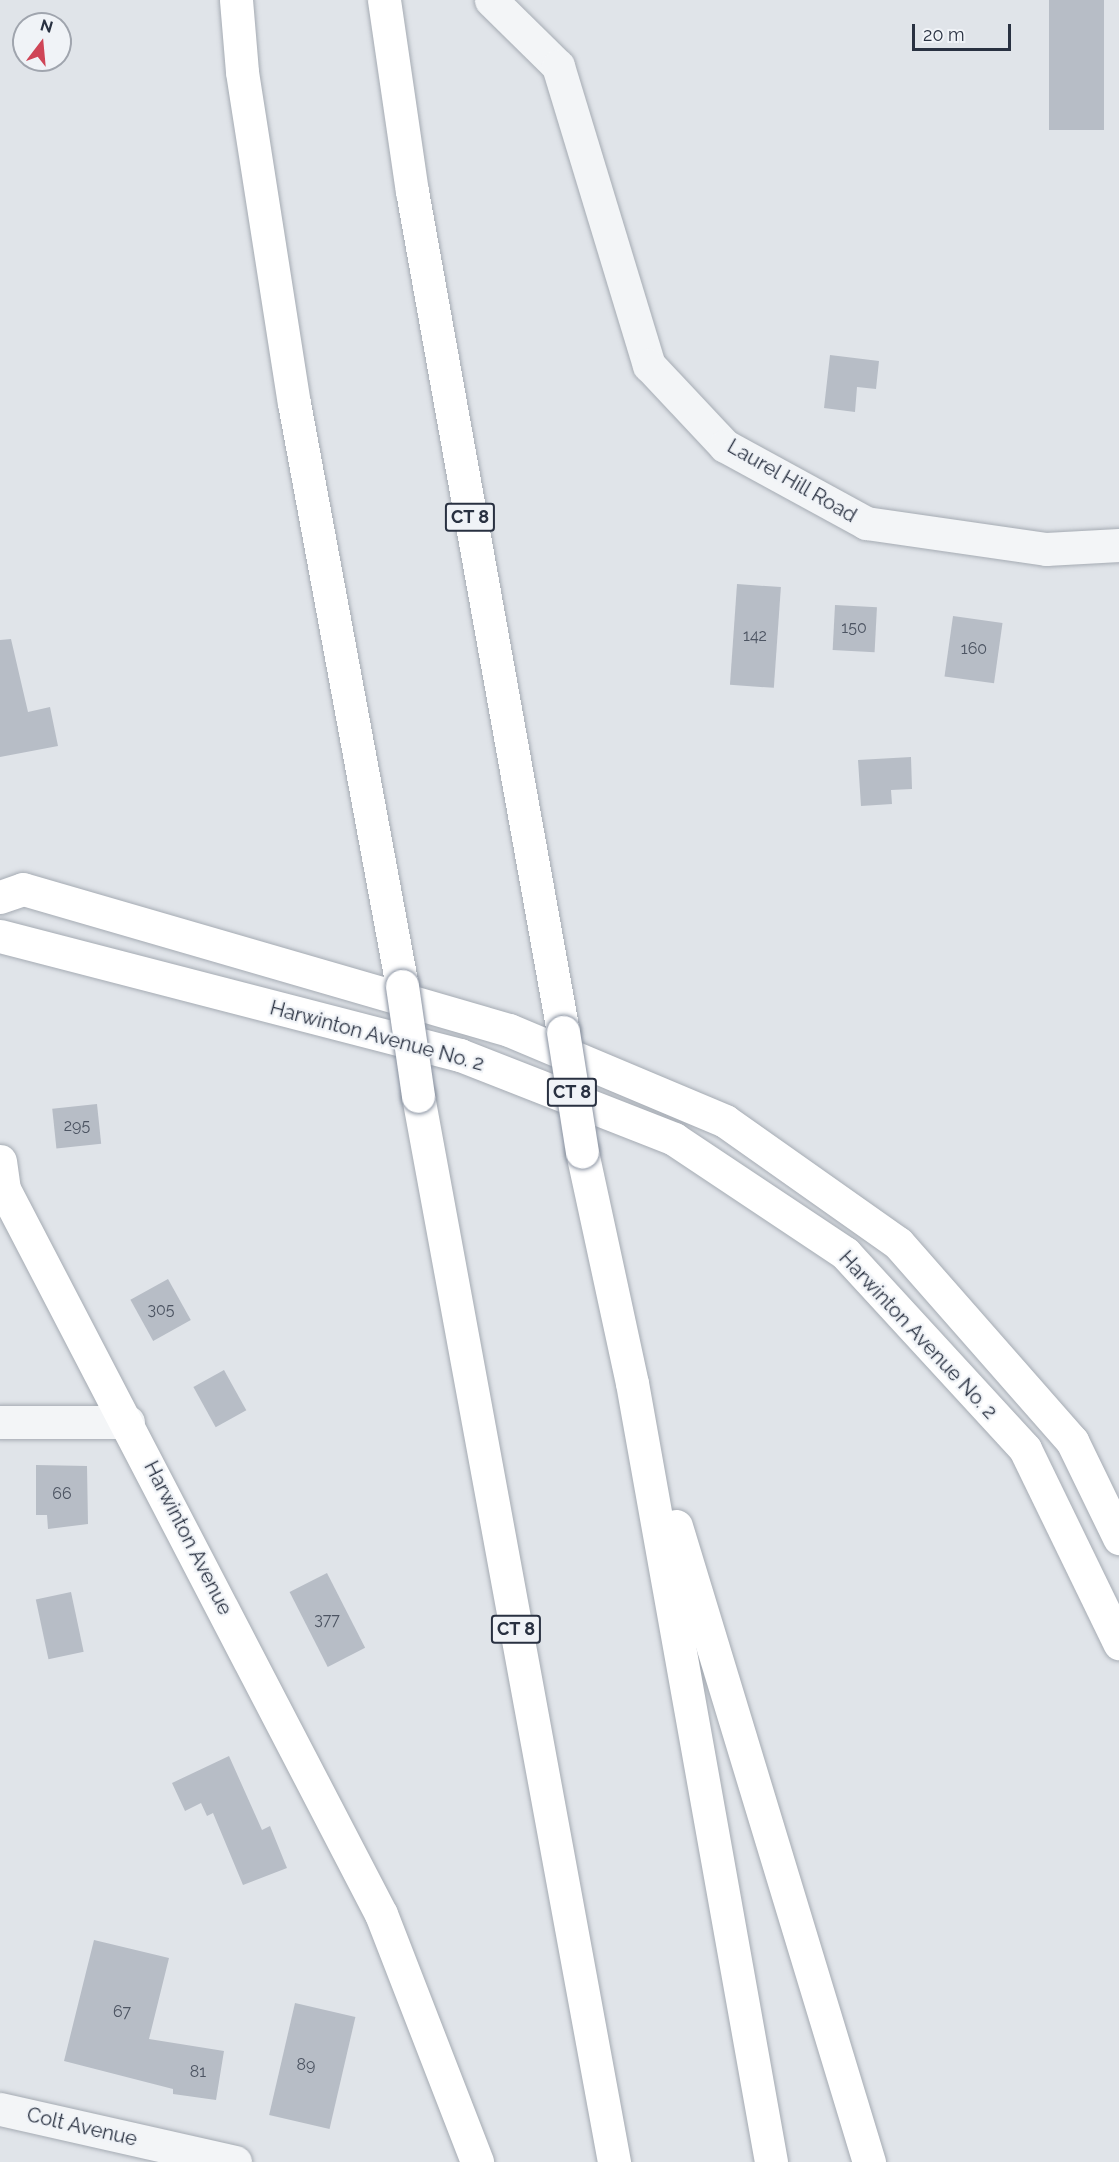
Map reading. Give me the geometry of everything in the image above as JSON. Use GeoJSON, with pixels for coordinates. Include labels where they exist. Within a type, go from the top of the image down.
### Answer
{"type":"FeatureCollection","features":[{"type":"Feature","properties":{"kind":"main road","name":"CT 8"},"geometry":{"type":"LineString","coordinates":[[236,0],[242,72],[294,404],[402,986],[418,1096],[614,2162]]}},
{"type":"Feature","properties":{"kind":"main road","name":"CT 8"},"geometry":{"type":"LineString","coordinates":[[384,0],[412,191],[563,1032],[582,1152],[632,1383],[771,2162]]}},
{"type":"Feature","properties":{"kind":"main road","name":"Harwinton Avenue No. 2"},"geometry":{"type":"LineString","coordinates":[[0,897],[23,889],[509,1030],[725,1121],[898,1243],[1072,1441],[1119,1538]]}},
{"type":"Feature","properties":{"kind":"main road","name":"Harwinton Avenue No. 2"},"geometry":{"type":"LineString","coordinates":[[0,936],[460,1055],[674,1139],[844,1253],[1025,1449],[1119,1643]]}},
{"type":"Feature","properties":{"kind":"main road","name":"Harwinton Avenue"},"geometry":{"type":"LineString","coordinates":[[0,1161],[4,1189],[128,1422],[381,1914],[477,2162]]}},
{"type":"Feature","properties":{"kind":"main road"},"geometry":{"type":"LineString","coordinates":[[632,1383],[869,2162]]}},
{"type":"Feature","properties":{"kind":"street","name":"Laurel Hill Road"},"geometry":{"type":"LineString","coordinates":[[491,0],[558,66],[650,365],[725,446],[866,523],[1046,549],[1119,544]]}},
{"type":"Feature","properties":{"kind":"street"},"geometry":{"type":"LineString","coordinates":[[0,1422],[128,1422]]}},
{"type":"Feature","properties":{"kind":"street","name":"Colt Avenue"},"geometry":{"type":"LineString","coordinates":[[0,2109],[235,2162]]}},
{"type":"Feature","properties":{"kind":"building"},"geometry":{"type":"Polygon","coordinates":[[[1049,0],[1104,0],[1104,130],[1049,130],[1049,0]]]}},
{"type":"Feature","properties":{"kind":"building"},"geometry":{"type":"Polygon","coordinates":[[[830,355],[879,361],[876,389],[857,387],[855,412],[824,408],[830,355]]]}},
{"type":"Feature","properties":{"kind":"building"},"geometry":{"type":"Polygon","coordinates":[[[737,584],[781,587],[774,688],[730,685],[737,584]]]}},
{"type":"Feature","properties":{"kind":"building"},"geometry":{"type":"Polygon","coordinates":[[[835,605],[877,607],[875,652],[833,650],[835,605]]]}},
{"type":"Feature","properties":{"kind":"building"},"geometry":{"type":"Polygon","coordinates":[[[953,616],[1003,623],[994,683],[945,676],[953,616]]]}},
{"type":"Feature","properties":{"kind":"building"},"geometry":{"type":"Polygon","coordinates":[[[11,639],[28,712],[50,707],[58,746],[0,757],[0,640],[11,639]]]}},
{"type":"Feature","properties":{"kind":"building"},"geometry":{"type":"Polygon","coordinates":[[[911,757],[912,789],[891,790],[892,804],[861,806],[858,760],[911,757]]]}},
{"type":"Feature","properties":{"kind":"building"},"geometry":{"type":"Polygon","coordinates":[[[97,1104],[101,1144],[56,1148],[52,1109],[97,1104]]]}},
{"type":"Feature","properties":{"kind":"building"},"geometry":{"type":"Polygon","coordinates":[[[168,1279],[191,1320],[153,1341],[130,1300],[168,1279]]]}},
{"type":"Feature","properties":{"kind":"building"},"geometry":{"type":"Polygon","coordinates":[[[224,1370],[246,1410],[216,1427],[193,1387],[224,1370]]]}},
{"type":"Feature","properties":{"kind":"building"},"geometry":{"type":"Polygon","coordinates":[[[36,1465],[87,1466],[88,1524],[48,1529],[47,1515],[36,1515],[36,1465]]]}},
{"type":"Feature","properties":{"kind":"building"},"geometry":{"type":"Polygon","coordinates":[[[327,1573],[365,1648],[328,1667],[290,1592],[327,1573]]]}},
{"type":"Feature","properties":{"kind":"building"},"geometry":{"type":"Polygon","coordinates":[[[71,1592],[84,1652],[48,1659],[36,1599],[71,1592]]]}},
{"type":"Feature","properties":{"kind":"building"},"geometry":{"type":"Polygon","coordinates":[[[229,1756],[262,1830],[270,1826],[287,1868],[243,1885],[213,1813],[207,1816],[201,1803],[185,1811],[172,1783],[229,1756]]]}},
{"type":"Feature","properties":{"kind":"building"},"geometry":{"type":"Polygon","coordinates":[[[94,1940],[169,1958],[149,2039],[224,2051],[216,2100],[173,2094],[173,2089],[64,2061],[94,1940]]]}},
{"type":"Feature","properties":{"kind":"building"},"geometry":{"type":"Polygon","coordinates":[[[295,2003],[355,2017],[330,2129],[269,2115],[295,2003]]]}}]}
